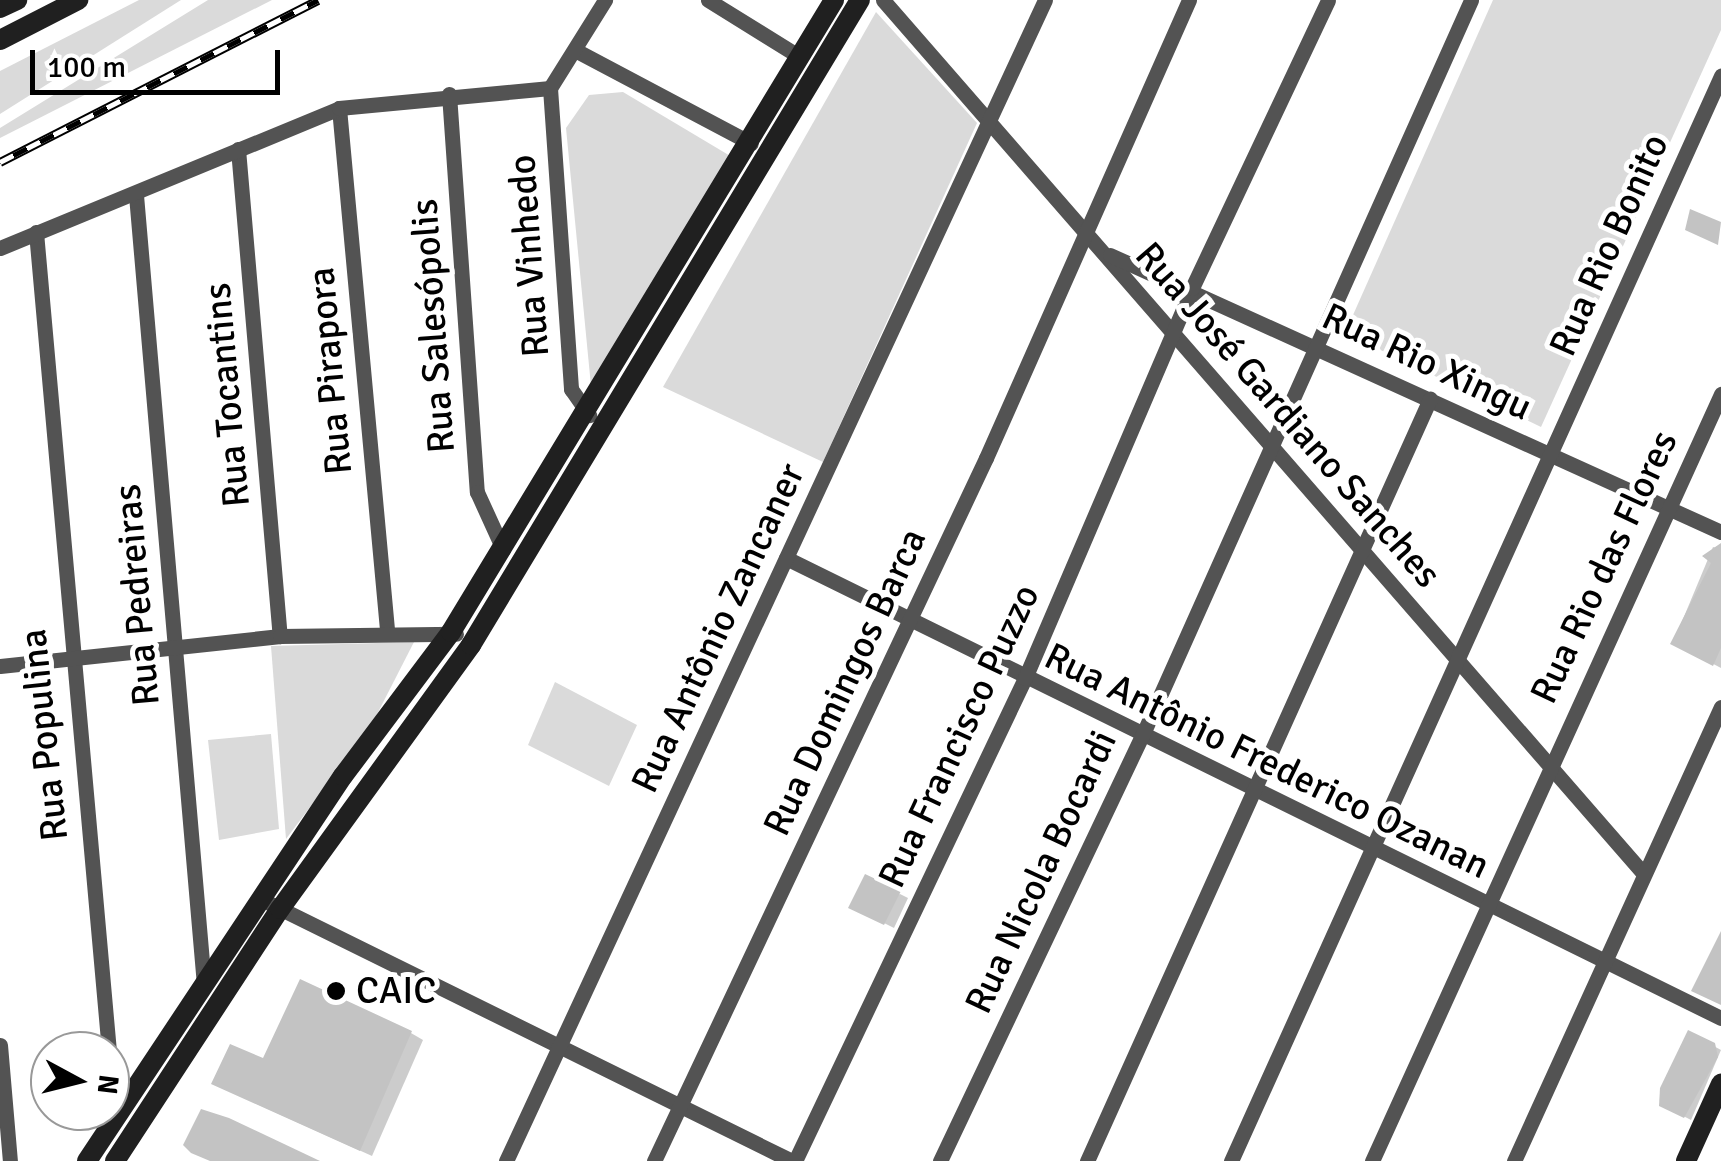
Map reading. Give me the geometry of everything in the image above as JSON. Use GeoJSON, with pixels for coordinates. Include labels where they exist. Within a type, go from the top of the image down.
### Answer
{"type":"FeatureCollection","features":[{"type":"Feature","properties":{"kind":"main road"},"geometry":{"type":"LineString","coordinates":[[0,8],[16,0]]}},
{"type":"Feature","properties":{"kind":"main road"},"geometry":{"type":"LineString","coordinates":[[0,40],[78,0]]}},
{"type":"Feature","properties":{"kind":"main road"},"geometry":{"type":"LineString","coordinates":[[116,1161],[271,904],[452,632],[588,416],[834,0]]}},
{"type":"Feature","properties":{"kind":"main road"},"geometry":{"type":"LineString","coordinates":[[130,1097],[204,990],[471,645],[674,320],[860,0]]}},
{"type":"Feature","properties":{"kind":"main road"},"geometry":{"type":"LineString","coordinates":[[655,307],[674,320]]}},
{"type":"Feature","properties":{"kind":"main road"},"geometry":{"type":"LineString","coordinates":[[1686,1161],[1721,1084]]}},
{"type":"Feature","properties":{"kind":"main road"},"geometry":{"type":"LineString","coordinates":[[87,1161],[107,1131]]}},
{"type":"Feature","properties":{"kind":"street"},"geometry":{"type":"LineString","coordinates":[[0,248],[339,108],[449,94],[550,88],[605,0]]}},
{"type":"Feature","properties":{"kind":"street"},"geometry":{"type":"LineString","coordinates":[[708,0],[800,56]]}},
{"type":"Feature","properties":{"kind":"street","name":"Rua José Gardiano Sanches"},"geometry":{"type":"LineString","coordinates":[[884,0],[989,124],[1088,228],[1173,335],[1362,549],[1546,767],[1643,873]]}},
{"type":"Feature","properties":{"kind":"street","name":"Rua Antônio Zancaner"},"geometry":{"type":"LineString","coordinates":[[506,1161],[1045,0]]}},
{"type":"Feature","properties":{"kind":"street","name":"Rua Domingos Barca"},"geometry":{"type":"LineString","coordinates":[[654,1161],[910,622],[1189,0]]}},
{"type":"Feature","properties":{"kind":"street","name":"Rua Francisco Puzzo"},"geometry":{"type":"LineString","coordinates":[[794,1161],[1025,678],[1192,288],[1328,0]]}},
{"type":"Feature","properties":{"kind":"street","name":"Rua Nicola Bocardi"},"geometry":{"type":"LineString","coordinates":[[940,1161],[1142,736],[1268,443],[1471,0]]}},
{"type":"Feature","properties":{"kind":"street"},"geometry":{"type":"LineString","coordinates":[[575,50],[751,143]]}},
{"type":"Feature","properties":{"kind":"street","name":"Rua Rio Bonito"},"geometry":{"type":"LineString","coordinates":[[1231,1161],[1374,850],[1454,658],[1721,76]]}},
{"type":"Feature","properties":{"kind":"street","name":"Rua Vinhedo"},"geometry":{"type":"LineString","coordinates":[[550,88],[571,390],[588,416]]}},
{"type":"Feature","properties":{"kind":"street","name":"Rua Salesópolis"},"geometry":{"type":"LineString","coordinates":[[449,94],[477,492],[503,549]]}},
{"type":"Feature","properties":{"kind":"street","name":"Rua Pirapora"},"geometry":{"type":"LineString","coordinates":[[339,108],[386,629]]}},
{"type":"Feature","properties":{"kind":"street","name":"Rua Tocantins"},"geometry":{"type":"LineString","coordinates":[[238,149],[280,636]]}},
{"type":"Feature","properties":{"kind":"street","name":"Rua Pedreiras"},"geometry":{"type":"LineString","coordinates":[[136,195],[204,990]]}},
{"type":"Feature","properties":{"kind":"street","name":"Rua Populina"},"geometry":{"type":"LineString","coordinates":[[36,232],[67,656],[108,1031]]}},
{"type":"Feature","properties":{"kind":"street","name":"Rua Rio Xingu"},"geometry":{"type":"LineString","coordinates":[[1106,254],[1192,288],[1721,532]]}},
{"type":"Feature","properties":{"kind":"street","name":"Rua Rio das Flores"},"geometry":{"type":"LineString","coordinates":[[1372,1161],[1490,906],[1546,767],[1721,394]]}},
{"type":"Feature","properties":{"kind":"street"},"geometry":{"type":"LineString","coordinates":[[1087,1161],[1430,399]]}},
{"type":"Feature","properties":{"kind":"street","name":"Rua Antônio Frederico Ozanan"},"geometry":{"type":"LineString","coordinates":[[786,558],[1721,1018]]}},
{"type":"Feature","properties":{"kind":"street"},"geometry":{"type":"LineString","coordinates":[[0,666],[174,645],[386,629],[452,632],[471,645]]}},
{"type":"Feature","properties":{"kind":"street"},"geometry":{"type":"LineString","coordinates":[[1514,1161],[1721,707]]}},
{"type":"Feature","properties":{"kind":"street"},"geometry":{"type":"LineString","coordinates":[[271,904],[794,1161]]}},
{"type":"Feature","properties":{"kind":"street"},"geometry":{"type":"LineString","coordinates":[[0,1044],[10,1161]]}},
{"type":"Feature","properties":{"kind":"shaded area"},"geometry":{"type":"Polygon","coordinates":[[[139,0],[181,0],[0,114],[0,71],[139,0]]]}},
{"type":"Feature","properties":{"kind":"shaded area"},"geometry":{"type":"Polygon","coordinates":[[[208,0],[272,0],[0,138],[0,128],[208,0]]]}},
{"type":"Feature","properties":{"kind":"shaded area"},"geometry":{"type":"Polygon","coordinates":[[[1493,0],[1721,0],[1721,30],[1541,427],[1345,333],[1493,0]]]}},
{"type":"Feature","properties":{"kind":"shaded area"},"geometry":{"type":"Polygon","coordinates":[[[876,12],[977,123],[823,462],[663,387],[876,12]]]}},
{"type":"Feature","properties":{"kind":"shaded area"},"geometry":{"type":"Polygon","coordinates":[[[623,92],[732,157],[591,386],[566,128],[589,95],[623,92]]]}},
{"type":"Feature","properties":{"kind":"shaded area"},"geometry":{"type":"Polygon","coordinates":[[[414,642],[371,726],[286,839],[271,646],[414,642]]]}},
{"type":"Feature","properties":{"kind":"shaded area"},"geometry":{"type":"Polygon","coordinates":[[[555,682],[637,725],[609,786],[528,745],[555,682]]]}},
{"type":"Feature","properties":{"kind":"shaded area"},"geometry":{"type":"Polygon","coordinates":[[[271,734],[279,829],[219,840],[208,740],[271,734]]]}},
{"type":"Feature","properties":{"kind":"building"},"geometry":{"type":"Polygon","coordinates":[[[1690,209],[1721,222],[1718,245],[1685,230],[1690,209]]]}},
{"type":"Feature","properties":{"kind":"building"},"geometry":{"type":"Polygon","coordinates":[[[1721,543],[1721,648],[1713,666],[1670,644],[1711,563],[1702,556],[1721,543]]]}},
{"type":"Feature","properties":{"kind":"building"},"geometry":{"type":"Polygon","coordinates":[[[865,874],[901,891],[884,925],[848,908],[865,874]]]}},
{"type":"Feature","properties":{"kind":"building"},"geometry":{"type":"Polygon","coordinates":[[[1721,931],[1721,1005],[1691,991],[1721,931]]]}},
{"type":"Feature","properties":{"kind":"building"},"geometry":{"type":"Polygon","coordinates":[[[300,979],[412,1031],[360,1151],[211,1084],[230,1044],[263,1058],[300,979]]]}},
{"type":"Feature","properties":{"kind":"building"},"geometry":{"type":"Polygon","coordinates":[[[1688,1030],[1715,1043],[1718,1057],[1684,1118],[1659,1106],[1660,1088],[1688,1030]]]}},
{"type":"Feature","properties":{"kind":"building"},"geometry":{"type":"Polygon","coordinates":[[[201,1109],[320,1161],[210,1161],[191,1153],[183,1145],[201,1109]]]}},
{"type":"Feature","properties":{"kind":"railway"},"geometry":{"type":"LineString","coordinates":[[0,162],[318,0]]}},
{"type":"Feature","properties":{"kind":"place","name":"CAIC"},"geometry":{"type":"Point","coordinates":[336,991]}}]}
